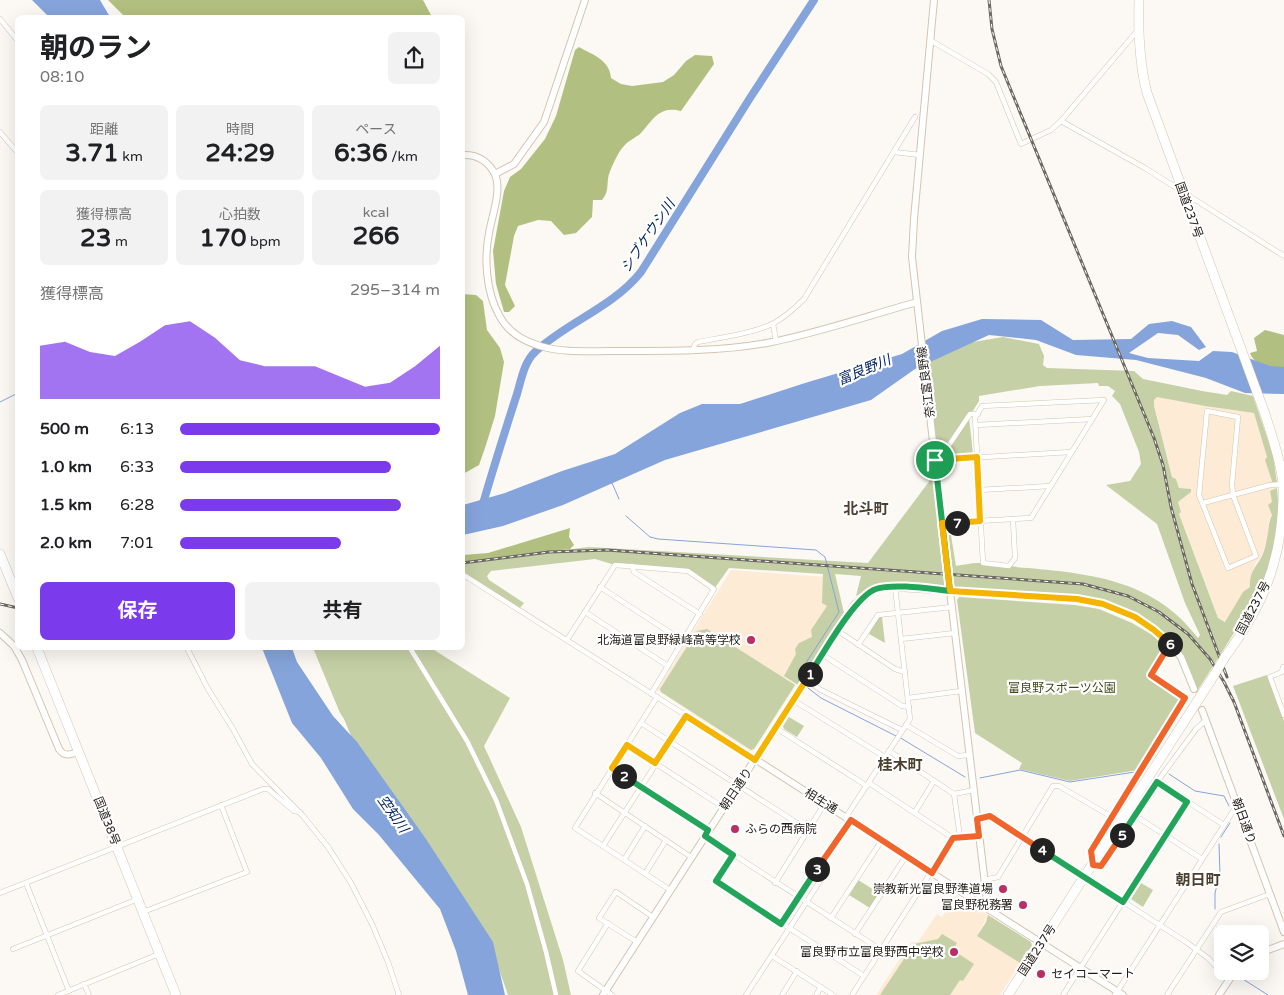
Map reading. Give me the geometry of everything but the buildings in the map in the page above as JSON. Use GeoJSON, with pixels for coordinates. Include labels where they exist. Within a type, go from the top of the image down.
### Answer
{"type":"FeatureCollection","features":[{"type":"Feature","properties":{"kind":"highway","name":"国道237号"},"geometry":{"type":"LineString","coordinates":[[1008,995],[1250,620],[1266,588],[1283,535],[1283,484],[1277,452],[1147,93],[1139,55],[1139,0]]}},
{"type":"Feature","properties":{"kind":"highway"},"geometry":{"type":"LineString","coordinates":[[0,554],[15,591]]}},
{"type":"Feature","properties":{"kind":"highway","name":"国道38号"},"geometry":{"type":"LineString","coordinates":[[39,650],[176,995]]}},
{"type":"Feature","properties":{"kind":"street"},"geometry":{"type":"LineString","coordinates":[[495,174],[514,164],[544,122],[585,0]]}},
{"type":"Feature","properties":{"kind":"street","name":"奈江富良野線"},"geometry":{"type":"LineString","coordinates":[[934,0],[912,247],[961,692],[988,909]]}},
{"type":"Feature","properties":{"kind":"street"},"geometry":{"type":"LineString","coordinates":[[0,19],[15,37]]}},
{"type":"Feature","properties":{"kind":"street"},"geometry":{"type":"LineString","coordinates":[[930,40],[988,74],[996,82],[1021,144],[1051,130],[1061,121],[1138,30]]}},
{"type":"Feature","properties":{"kind":"street"},"geometry":{"type":"LineString","coordinates":[[693,351],[695,344],[698,342],[773,324],[798,304],[810,291],[915,117]]}},
{"type":"Feature","properties":{"kind":"street"},"geometry":{"type":"LineString","coordinates":[[1061,121],[1145,168],[1284,256]]}},
{"type":"Feature","properties":{"kind":"street"},"geometry":{"type":"LineString","coordinates":[[0,132],[15,150]]}},
{"type":"Feature","properties":{"kind":"street"},"geometry":{"type":"LineString","coordinates":[[894,152],[920,155]]}},
{"type":"Feature","properties":{"kind":"street"},"geometry":{"type":"LineString","coordinates":[[465,155],[484,160],[495,174],[497,190],[487,245],[490,287],[494,305],[502,320],[515,334],[539,346],[557,350],[693,351],[728,348],[776,341],[917,302]]}},
{"type":"Feature","properties":{"kind":"street"},"geometry":{"type":"LineString","coordinates":[[773,324],[776,341]]}},
{"type":"Feature","properties":{"kind":"street"},"geometry":{"type":"LineString","coordinates":[[942,523],[980,521],[1013,519],[1031,518],[1104,400],[982,406],[975,418],[976,425],[977,457],[979,490],[980,521],[982,563],[1009,566],[1015,558],[1013,519]]}},
{"type":"Feature","properties":{"kind":"street"},"geometry":{"type":"LineString","coordinates":[[1207,412],[1238,417],[1232,484],[1233,495],[1256,556],[1228,568],[1203,503],[1200,495],[1207,412]]}},
{"type":"Feature","properties":{"kind":"street"},"geometry":{"type":"LineString","coordinates":[[946,459],[945,450],[970,414],[978,414]]}},
{"type":"Feature","properties":{"kind":"street"},"geometry":{"type":"LineString","coordinates":[[976,425],[1092,419]]}},
{"type":"Feature","properties":{"kind":"street"},"geometry":{"type":"LineString","coordinates":[[935,460],[1072,452]]}},
{"type":"Feature","properties":{"kind":"street"},"geometry":{"type":"LineString","coordinates":[[1203,503],[1270,485],[1283,484]]}},
{"type":"Feature","properties":{"kind":"street"},"geometry":{"type":"LineString","coordinates":[[979,490],[1050,486]]}},
{"type":"Feature","properties":{"kind":"street"},"geometry":{"type":"LineString","coordinates":[[567,640],[615,565],[688,571],[714,589],[651,694]]}},
{"type":"Feature","properties":{"kind":"street"},"geometry":{"type":"LineString","coordinates":[[632,566],[634,572],[700,614]]}},
{"type":"Feature","properties":{"kind":"street"},"geometry":{"type":"LineString","coordinates":[[465,576],[755,760]]}},
{"type":"Feature","properties":{"kind":"street"},"geometry":{"type":"LineString","coordinates":[[600,587],[683,641]]}},
{"type":"Feature","properties":{"kind":"street"},"geometry":{"type":"LineString","coordinates":[[781,924],[910,719],[895,587]]}},
{"type":"Feature","properties":{"kind":"street","name":"朝日通り"},"geometry":{"type":"LineString","coordinates":[[604,992],[855,604],[876,589],[895,587],[1077,599],[1103,604],[1135,617],[1170,644],[1181,657],[1194,689]]}},
{"type":"Feature","properties":{"kind":"street"},"geometry":{"type":"LineString","coordinates":[[858,645],[878,615],[952,607]]}},
{"type":"Feature","properties":{"kind":"street"},"geometry":{"type":"LineString","coordinates":[[585,612],[668,666]]}},
{"type":"Feature","properties":{"kind":"street"},"geometry":{"type":"LineString","coordinates":[[838,631],[895,668],[905,672]]}},
{"type":"Feature","properties":{"kind":"street"},"geometry":{"type":"LineString","coordinates":[[0,633],[15,648]]}},
{"type":"Feature","properties":{"kind":"street"},"geometry":{"type":"LineString","coordinates":[[901,639],[955,633]]}},
{"type":"Feature","properties":{"kind":"street"},"geometry":{"type":"LineString","coordinates":[[1170,644],[1151,675],[1185,698],[1091,851],[1093,865],[1101,866],[1157,782],[1196,729],[1206,720]]}},
{"type":"Feature","properties":{"kind":"street"},"geometry":{"type":"LineString","coordinates":[[16,650],[58,749],[64,754],[79,751]]}},
{"type":"Feature","properties":{"kind":"street"},"geometry":{"type":"LineString","coordinates":[[188,650],[208,689],[233,728],[252,764],[300,812],[328,848],[358,895],[385,954],[398,995]]}},
{"type":"Feature","properties":{"kind":"street"},"geometry":{"type":"LineString","coordinates":[[411,650],[467,741],[496,800],[527,884],[556,995]]}},
{"type":"Feature","properties":{"kind":"street"},"geometry":{"type":"LineString","coordinates":[[822,655],[902,706],[909,707]]}},
{"type":"Feature","properties":{"kind":"street"},"geometry":{"type":"LineString","coordinates":[[1283,667],[1282,672],[1270,677],[1284,714]]}},
{"type":"Feature","properties":{"kind":"street"},"geometry":{"type":"LineString","coordinates":[[806,680],[900,735]]}},
{"type":"Feature","properties":{"kind":"street"},"geometry":{"type":"LineString","coordinates":[[908,698],[961,692]]}},
{"type":"Feature","properties":{"kind":"street"},"geometry":{"type":"LineString","coordinates":[[657,697],[595,793],[575,828],[670,890]]}},
{"type":"Feature","properties":{"kind":"street"},"geometry":{"type":"LineString","coordinates":[[793,700],[885,757]]}},
{"type":"Feature","properties":{"kind":"street","name":"朝日通り"},"geometry":{"type":"LineString","coordinates":[[1202,710],[1284,932]]}},
{"type":"Feature","properties":{"kind":"street"},"geometry":{"type":"LineString","coordinates":[[603,846],[686,716]]}},
{"type":"Feature","properties":{"kind":"street"},"geometry":{"type":"LineString","coordinates":[[641,723],[808,830]]}},
{"type":"Feature","properties":{"kind":"street"},"geometry":{"type":"LineString","coordinates":[[906,725],[958,756],[969,755]]}},
{"type":"Feature","properties":{"kind":"street"},"geometry":{"type":"LineString","coordinates":[[776,728],[915,812],[953,838],[979,836]]}},
{"type":"Feature","properties":{"kind":"street"},"geometry":{"type":"LineString","coordinates":[[627,745],[723,808]]}},
{"type":"Feature","properties":{"kind":"street"},"geometry":{"type":"LineString","coordinates":[[889,751],[954,794],[974,790]]}},
{"type":"Feature","properties":{"kind":"street","name":"相生通"},"geometry":{"type":"LineString","coordinates":[[755,760],[988,909]]}},
{"type":"Feature","properties":{"kind":"street"},"geometry":{"type":"LineString","coordinates":[[612,768],[706,833],[733,855],[881,950]]}},
{"type":"Feature","properties":{"kind":"street"},"geometry":{"type":"LineString","coordinates":[[915,812],[934,781]]}},
{"type":"Feature","properties":{"kind":"street"},"geometry":{"type":"LineString","coordinates":[[1157,782],[1224,825]]}},
{"type":"Feature","properties":{"kind":"street"},"geometry":{"type":"LineString","coordinates":[[984,880],[998,877],[1052,786],[1059,786],[1112,817]]}},
{"type":"Feature","properties":{"kind":"street"},"geometry":{"type":"LineString","coordinates":[[0,893],[266,789],[294,811],[300,812]]}},
{"type":"Feature","properties":{"kind":"street"},"geometry":{"type":"LineString","coordinates":[[595,793],[692,857]]}},
{"type":"Feature","properties":{"kind":"street"},"geometry":{"type":"LineString","coordinates":[[954,794],[960,837]]}},
{"type":"Feature","properties":{"kind":"street"},"geometry":{"type":"LineString","coordinates":[[1063,995],[1187,802]]}},
{"type":"Feature","properties":{"kind":"street"},"geometry":{"type":"LineString","coordinates":[[775,883],[825,803]]}},
{"type":"Feature","properties":{"kind":"street"},"geometry":{"type":"LineString","coordinates":[[988,909],[1119,994],[1160,925],[1238,804]]}},
{"type":"Feature","properties":{"kind":"street"},"geometry":{"type":"LineString","coordinates":[[143,912],[247,872],[221,805]]}},
{"type":"Feature","properties":{"kind":"street"},"geometry":{"type":"LineString","coordinates":[[1134,815],[1202,859]]}},
{"type":"Feature","properties":{"kind":"street"},"geometry":{"type":"LineString","coordinates":[[977,819],[990,816],[1196,949],[1208,958],[1229,981],[1219,995]]}},
{"type":"Feature","properties":{"kind":"street"},"geometry":{"type":"LineString","coordinates":[[624,860],[645,826]]}},
{"type":"Feature","properties":{"kind":"street"},"geometry":{"type":"LineString","coordinates":[[852,995],[953,838]]}},
{"type":"Feature","properties":{"kind":"street"},"geometry":{"type":"LineString","coordinates":[[645,874],[666,840]]}},
{"type":"Feature","properties":{"kind":"street"},"geometry":{"type":"LineString","coordinates":[[831,918],[882,840]]}},
{"type":"Feature","properties":{"kind":"street"},"geometry":{"type":"LineString","coordinates":[[733,855],[716,881],[788,929],[864,976]]}},
{"type":"Feature","properties":{"kind":"street"},"geometry":{"type":"LineString","coordinates":[[855,934],[906,856]]}},
{"type":"Feature","properties":{"kind":"street"},"geometry":{"type":"LineString","coordinates":[[746,995],[822,878],[821,863]]}},
{"type":"Feature","properties":{"kind":"street"},"geometry":{"type":"LineString","coordinates":[[26,883],[69,990]]}},
{"type":"Feature","properties":{"kind":"street"},"geometry":{"type":"LineString","coordinates":[[637,942],[599,918],[616,892],[653,917]]}},
{"type":"Feature","properties":{"kind":"street"},"geometry":{"type":"LineString","coordinates":[[1167,995],[1220,912],[1270,894]]}},
{"type":"Feature","properties":{"kind":"street"},"geometry":{"type":"LineString","coordinates":[[13,949],[138,900]]}},
{"type":"Feature","properties":{"kind":"street"},"geometry":{"type":"LineString","coordinates":[[608,924],[578,971],[604,992],[612,995]]}},
{"type":"Feature","properties":{"kind":"street"},"geometry":{"type":"LineString","coordinates":[[1269,950],[1284,944]]}},
{"type":"Feature","properties":{"kind":"street"},"geometry":{"type":"LineString","coordinates":[[58,995],[160,954]]}},
{"type":"Feature","properties":{"kind":"street"},"geometry":{"type":"LineString","coordinates":[[772,956],[833,995]]}},
{"type":"Feature","properties":{"kind":"street"},"geometry":{"type":"LineString","coordinates":[[782,995],[797,972]]}},
{"type":"Feature","properties":{"kind":"street"},"geometry":{"type":"LineString","coordinates":[[84,984],[89,995]]}},
{"type":"Feature","properties":{"kind":"street"},"geometry":{"type":"LineString","coordinates":[[816,995],[821,988]]}},
{"type":"Feature","properties":{"kind":"shaded area"},"geometry":{"type":"Polygon","coordinates":[[[1157,397],[1254,413],[1267,457],[1265,460],[1277,483],[1277,488],[1270,491],[1273,502],[1268,505],[1272,515],[1269,519],[1268,537],[1261,558],[1256,562],[1250,579],[1250,587],[1243,592],[1226,622],[1218,618],[1179,514],[1181,512],[1178,502],[1191,492],[1191,489],[1179,488],[1176,479],[1172,477],[1154,406],[1154,400],[1157,397]]]}},
{"type":"Feature","properties":{"kind":"shaded area","name":"北海道富良野緑峰高等学校"},"geometry":{"type":"Polygon","coordinates":[[[731,570],[826,577],[835,607],[792,673],[796,685],[754,750],[750,751],[657,690],[731,570]]]}},
{"type":"Feature","properties":{"kind":"shaded area","name":"富良野市立富良野西中学校"},"geometry":{"type":"Polygon","coordinates":[[[957,895],[988,915],[977,936],[1020,963],[1000,995],[876,995],[911,942],[918,942],[937,914],[942,917],[957,895]]]}},
{"type":"Feature","properties":{"kind":"green space"},"geometry":{"type":"Polygon","coordinates":[[[108,0],[423,0],[431,15],[123,15],[108,0]]]}},
{"type":"Feature","properties":{"kind":"green space"},"geometry":{"type":"Polygon","coordinates":[[[579,47],[604,62],[608,67],[611,78],[621,84],[632,86],[663,82],[674,75],[686,61],[695,55],[712,56],[714,64],[681,111],[667,110],[657,115],[640,134],[622,149],[615,159],[609,174],[607,190],[602,200],[593,200],[592,217],[576,233],[564,235],[551,221],[538,220],[518,226],[514,236],[505,285],[515,306],[509,312],[504,312],[496,284],[493,251],[504,191],[510,177],[521,169],[545,139],[556,116],[575,50],[579,47]]]}},
{"type":"Feature","properties":{"kind":"green space"},"geometry":{"type":"Polygon","coordinates":[[[465,294],[476,295],[483,301],[487,330],[500,348],[504,362],[495,416],[479,465],[465,473],[465,294]]]}},
{"type":"Feature","properties":{"kind":"green space"},"geometry":{"type":"Polygon","coordinates":[[[1265,330],[1284,335],[1284,370],[1260,364],[1252,358],[1250,353],[1257,351],[1254,338],[1265,330]]]}},
{"type":"Feature","properties":{"kind":"green space"},"geometry":{"type":"Polygon","coordinates":[[[1003,337],[1039,344],[1044,356],[1043,365],[1047,368],[1134,371],[1143,379],[1227,395],[1231,391],[1253,396],[1273,455],[1277,483],[1273,484],[1265,460],[1267,457],[1254,413],[1157,397],[1154,400],[1172,477],[1176,479],[1179,488],[1191,489],[1191,492],[1178,502],[1181,512],[1179,514],[1218,618],[1225,622],[1243,592],[1250,587],[1251,574],[1263,554],[1272,515],[1268,505],[1272,502],[1270,491],[1277,488],[1279,514],[1277,536],[1263,587],[1196,693],[1183,656],[1173,641],[1157,627],[1113,603],[1078,597],[953,589],[946,535],[951,535],[956,566],[975,563],[1076,573],[1122,584],[1143,592],[1163,604],[1181,619],[1198,638],[1200,635],[1185,603],[1157,524],[1106,485],[1130,481],[1141,464],[1139,452],[1120,404],[1112,396],[1115,391],[1108,386],[1099,386],[1098,383],[1040,386],[979,396],[979,401],[969,417],[973,454],[937,457],[927,359],[967,343],[1003,337]]]}},
{"type":"Feature","properties":{"kind":"green space"},"geometry":{"type":"Polygon","coordinates":[[[934,475],[947,589],[876,586],[856,596],[861,576],[835,574],[844,613],[798,685],[784,676],[796,654],[795,649],[799,643],[812,637],[811,630],[827,606],[822,603],[823,574],[729,568],[714,589],[688,571],[615,565],[595,559],[491,571],[487,576],[489,580],[524,603],[519,609],[465,575],[465,562],[589,547],[868,563],[934,475]]]}},
{"type":"Feature","properties":{"kind":"green space"},"geometry":{"type":"Polygon","coordinates":[[[570,528],[569,537],[574,545],[570,549],[465,562],[465,555],[488,553],[570,528]]]}},
{"type":"Feature","properties":{"kind":"green space","name":"富良野スポーツ公園"},"geometry":{"type":"Polygon","coordinates":[[[959,597],[1075,605],[1099,609],[1132,623],[1151,634],[1165,647],[1148,676],[1179,696],[1180,702],[1138,770],[1070,781],[1019,769],[1022,763],[975,733],[957,600],[959,597]]]}},
{"type":"Feature","properties":{"kind":"green space"},"geometry":{"type":"Polygon","coordinates":[[[878,617],[882,617],[885,643],[869,634],[878,617]]]}},
{"type":"Feature","properties":{"kind":"green space"},"geometry":{"type":"Polygon","coordinates":[[[707,629],[795,685],[754,749],[751,750],[661,692],[660,689],[697,631],[707,629]]]}},
{"type":"Feature","properties":{"kind":"green space"},"geometry":{"type":"Polygon","coordinates":[[[314,650],[434,650],[510,698],[484,746],[521,827],[563,960],[571,995],[508,995],[492,949],[354,743],[314,650]]]}},
{"type":"Feature","properties":{"kind":"green space"},"geometry":{"type":"Polygon","coordinates":[[[1267,675],[1284,721],[1284,819],[1233,686],[1267,675]]]}},
{"type":"Feature","properties":{"kind":"green space"},"geometry":{"type":"Polygon","coordinates":[[[789,717],[804,726],[797,737],[784,729],[783,726],[789,717]]]}},
{"type":"Feature","properties":{"kind":"green space"},"geometry":{"type":"Polygon","coordinates":[[[858,880],[879,893],[870,908],[849,895],[858,880]]]}},
{"type":"Feature","properties":{"kind":"green space"},"geometry":{"type":"Polygon","coordinates":[[[1141,883],[1153,890],[1143,907],[1131,899],[1141,883]]]}},
{"type":"Feature","properties":{"kind":"green space"},"geometry":{"type":"Polygon","coordinates":[[[988,915],[1031,942],[1032,946],[1020,963],[977,936],[988,915]]]}},
{"type":"Feature","properties":{"kind":"green space"},"geometry":{"type":"Polygon","coordinates":[[[942,934],[957,943],[953,950],[974,964],[963,981],[960,980],[950,995],[880,995],[914,944],[938,939],[942,934]]]}},
{"type":"Feature","properties":{"kind":"water"},"geometry":{"type":"Polygon","coordinates":[[[32,0],[100,0],[109,15],[47,15],[32,0]]]}},
{"type":"Feature","properties":{"kind":"water","name":"富良野川"},"geometry":{"type":"Polygon","coordinates":[[[982,319],[1041,320],[1073,340],[1131,339],[1149,324],[1172,321],[1191,327],[1206,347],[1199,350],[1178,335],[1158,333],[1129,353],[1148,358],[1199,361],[1213,351],[1232,352],[1270,366],[1284,367],[1284,394],[1245,393],[1206,378],[1136,360],[1076,355],[1036,340],[989,335],[915,369],[871,400],[665,460],[563,505],[503,526],[465,535],[465,504],[505,493],[562,471],[615,454],[680,413],[702,404],[740,404],[902,354],[942,331],[982,319]]]}},
{"type":"Feature","properties":{"kind":"water","name":"空知川"},"geometry":{"type":"Polygon","coordinates":[[[263,650],[293,650],[297,662],[333,716],[357,742],[426,839],[493,942],[505,995],[468,995],[456,951],[440,909],[379,835],[353,809],[321,758],[292,723],[263,650]]]}},
{"type":"Feature","properties":{"kind":"waterway","name":"シブケウシ川"},"geometry":{"type":"LineString","coordinates":[[482,507],[523,372],[531,356],[548,341],[617,295],[641,272],[814,0]]}},
{"type":"Feature","properties":{"kind":"waterway"},"geometry":{"type":"LineString","coordinates":[[0,402],[15,394]]}},
{"type":"Feature","properties":{"kind":"waterway"},"geometry":{"type":"LineString","coordinates":[[612,483],[619,499]]}},
{"type":"Feature","properties":{"kind":"waterway"},"geometry":{"type":"LineString","coordinates":[[626,516],[650,537],[658,539],[816,550],[825,557],[839,612],[798,675],[799,681]]}},
{"type":"Feature","properties":{"kind":"waterway"},"geometry":{"type":"LineString","coordinates":[[808,688],[821,698],[896,736]]}},
{"type":"Feature","properties":{"kind":"waterway"},"geometry":{"type":"LineString","coordinates":[[899,737],[965,777]]}},
{"type":"Feature","properties":{"kind":"waterway"},"geometry":{"type":"LineString","coordinates":[[980,778],[1020,770],[1070,782],[1135,772]]}},
{"type":"Feature","properties":{"kind":"waterway"},"geometry":{"type":"LineString","coordinates":[[1169,774],[1195,791],[1224,796],[1229,806]]}},
{"type":"Feature","properties":{"kind":"waterway"},"geometry":{"type":"LineString","coordinates":[[1221,837],[1230,823]]}},
{"type":"Feature","properties":{"kind":"waterway"},"geometry":{"type":"LineString","coordinates":[[1215,909],[1215,893],[1220,874],[1219,844]]}},
{"type":"Feature","properties":{"kind":"waterway"},"geometry":{"type":"LineString","coordinates":[[1244,980],[1268,995]]}},
{"type":"Feature","properties":{"kind":"railway"},"geometry":{"type":"LineString","coordinates":[[989,0],[992,29],[1001,66],[1154,438],[1163,465],[1171,507],[1192,584],[1227,677]]}},
{"type":"Feature","properties":{"kind":"railway"},"geometry":{"type":"LineString","coordinates":[[465,563],[549,552],[607,550],[1083,584],[1128,596],[1159,612],[1188,634],[1210,659],[1234,702],[1284,836]]}},
{"type":"Feature","properties":{"kind":"railway"},"geometry":{"type":"LineString","coordinates":[[0,604],[15,607]]}},
{"type":"Feature","properties":{"kind":"place","name":"北海道富良野緑峰高等学校"},"geometry":{"type":"Point","coordinates":[751,640]}},
{"type":"Feature","properties":{"kind":"place","name":"ふらの西病院"},"geometry":{"type":"Point","coordinates":[735,829]}},
{"type":"Feature","properties":{"kind":"place","name":"崇教新光富良野準道場"},"geometry":{"type":"Point","coordinates":[1003,889]}},
{"type":"Feature","properties":{"kind":"place","name":"富良野税務署"},"geometry":{"type":"Point","coordinates":[1023,905]}},
{"type":"Feature","properties":{"kind":"place","name":"富良野市立富良野西中学校"},"geometry":{"type":"Point","coordinates":[954,952]}},
{"type":"Feature","properties":{"kind":"place","name":"セイコーマート"},"geometry":{"type":"Point","coordinates":[1041,974]}},
{"type":"Feature","properties":{"kind":"district","name":"北斗町"},"geometry":{"type":"Point","coordinates":[866,509]}},
{"type":"Feature","properties":{"kind":"district","name":"桂木町"},"geometry":{"type":"Point","coordinates":[900,765]}},
{"type":"Feature","properties":{"kind":"district","name":"朝日町"},"geometry":{"type":"Point","coordinates":[1198,880]}},
{"type":"Feature","properties":{"kind":"route"},"geometry":{"type":"LineString","coordinates":[[935,460],[936,475],[950,591],[889,587],[876,589],[863,597],[855,604],[755,760],[686,716],[655,763],[627,745],[612,768],[708,830],[705,836],[733,855],[716,881],[781,924],[851,820],[932,873],[953,838],[979,836],[977,819],[990,816],[1123,902],[1187,802],[1157,782],[1101,866],[1093,865],[1091,851],[1185,698],[1151,675],[1170,644],[1135,617],[1103,604],[1077,599],[950,591],[942,523],[980,521],[977,457],[935,460]]}}]}
